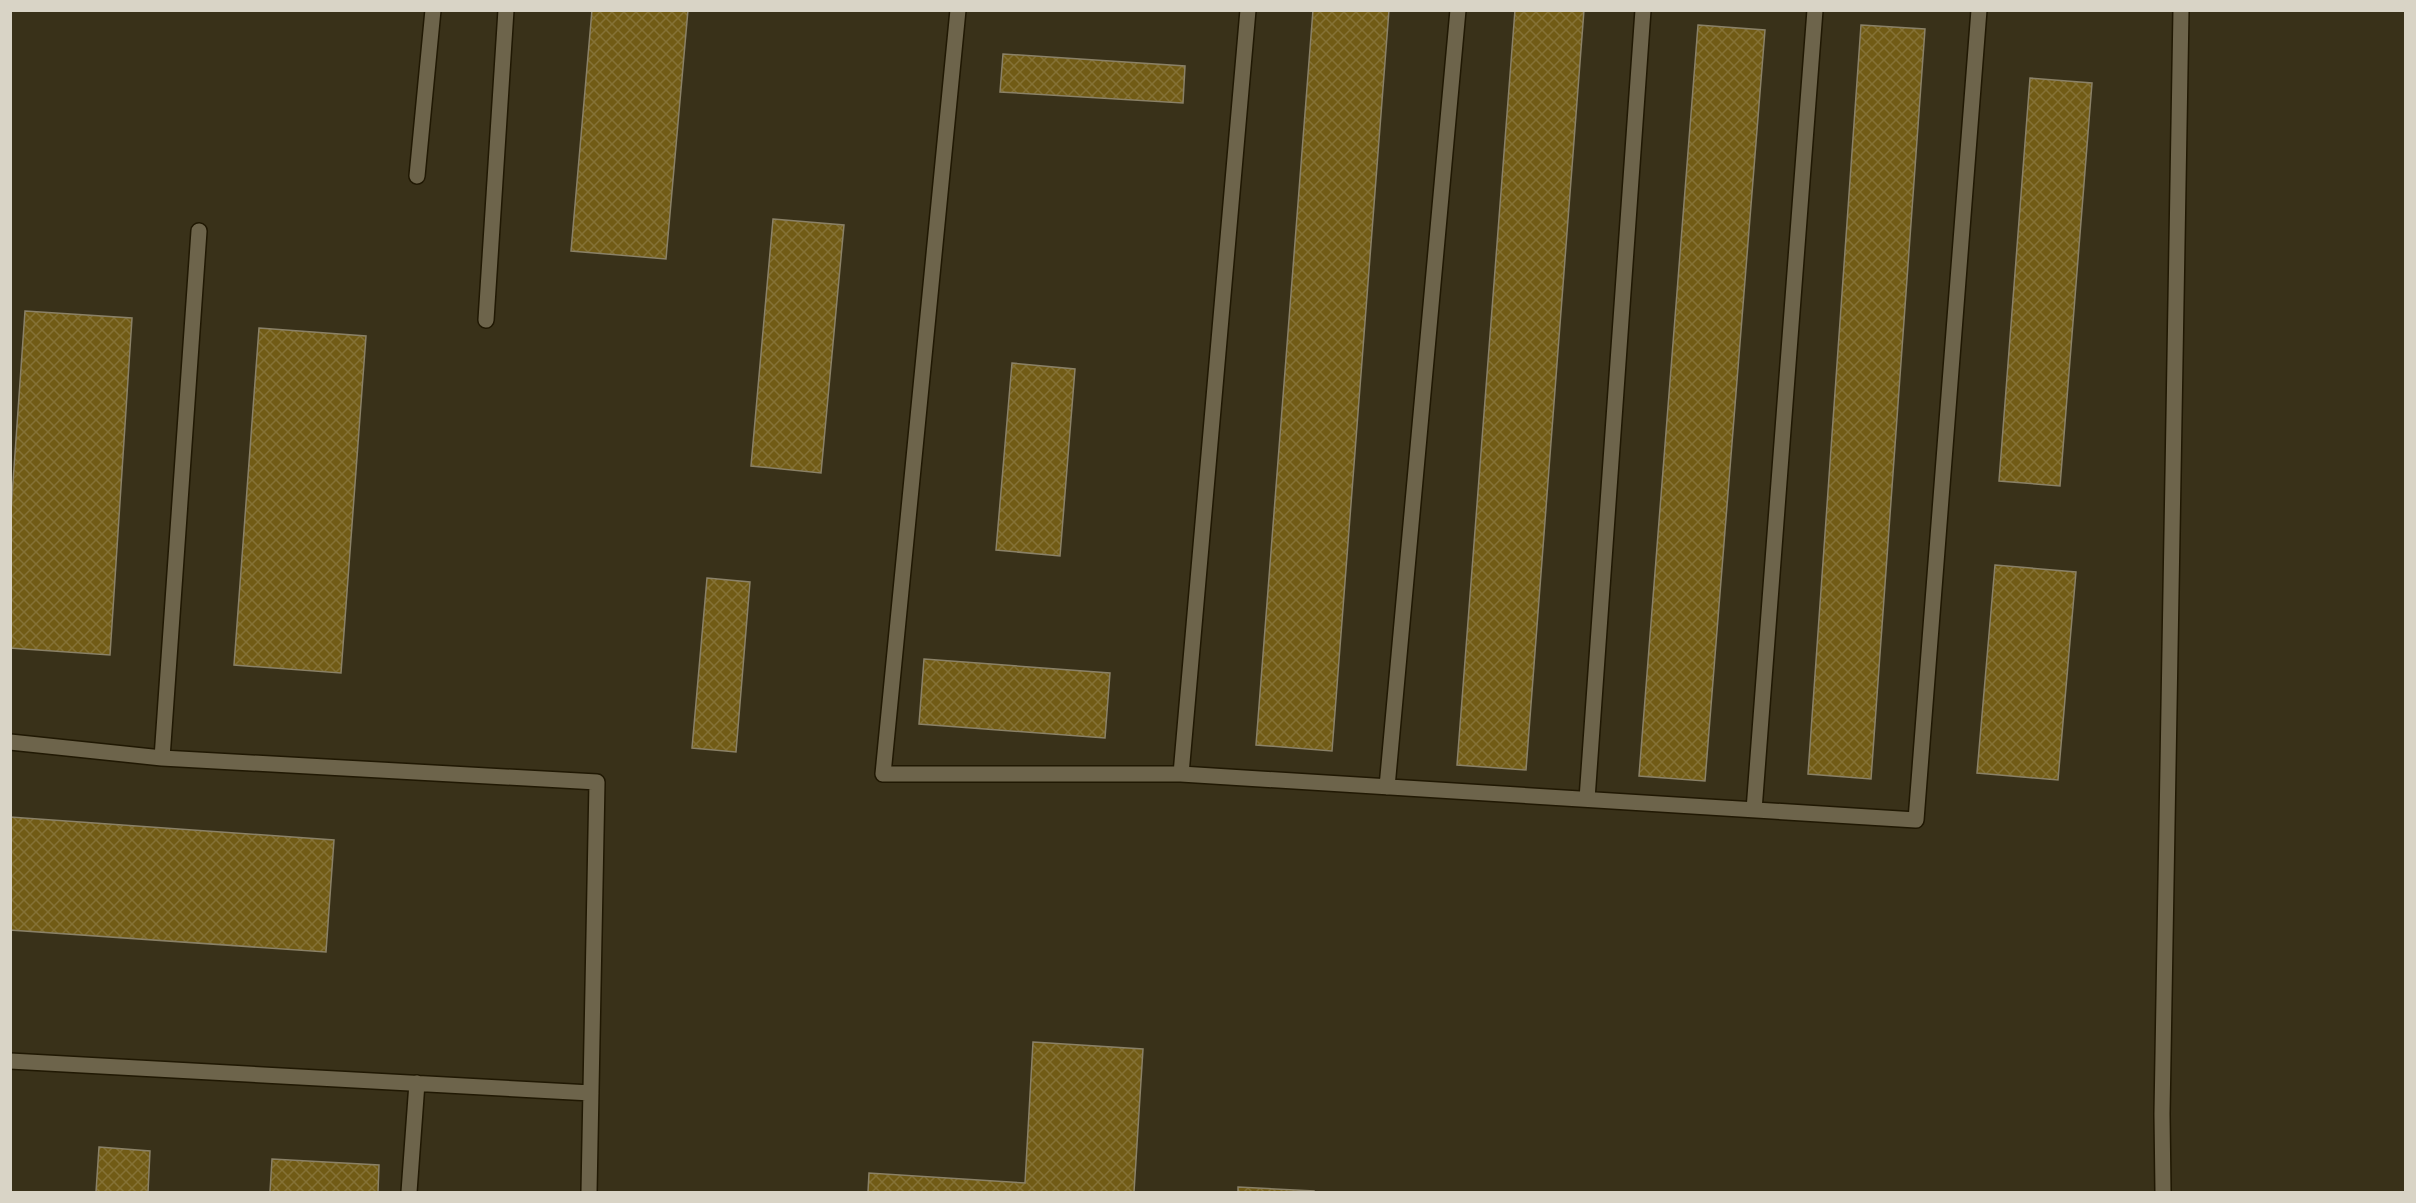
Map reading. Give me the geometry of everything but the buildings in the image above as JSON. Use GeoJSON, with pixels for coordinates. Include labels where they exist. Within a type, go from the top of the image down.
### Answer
{"type":"FeatureCollection","features":[{"type":"Feature","properties":{"kind":"street"},"geometry":{"type":"LineString","coordinates":[[417,176],[433,10]]}},
{"type":"Feature","properties":{"kind":"street"},"geometry":{"type":"LineString","coordinates":[[486,320],[506,10]]}},
{"type":"Feature","properties":{"kind":"street"},"geometry":{"type":"LineString","coordinates":[[958,10],[883,774],[1181,774],[1916,820],[1979,10]]}},
{"type":"Feature","properties":{"kind":"street"},"geometry":{"type":"LineString","coordinates":[[1181,774],[1248,10]]}},
{"type":"Feature","properties":{"kind":"street"},"geometry":{"type":"LineString","coordinates":[[1387,787],[1458,10]]}},
{"type":"Feature","properties":{"kind":"street"},"geometry":{"type":"LineString","coordinates":[[1587,799],[1643,10]]}},
{"type":"Feature","properties":{"kind":"street"},"geometry":{"type":"LineString","coordinates":[[1754,810],[1815,10]]}},
{"type":"Feature","properties":{"kind":"street"},"geometry":{"type":"LineString","coordinates":[[2163,1192],[2162,1102],[2181,10]]}},
{"type":"Feature","properties":{"kind":"street"},"geometry":{"type":"LineString","coordinates":[[162,758],[199,231]]}},
{"type":"Feature","properties":{"kind":"street"},"geometry":{"type":"LineString","coordinates":[[10,742],[162,758],[597,782],[589,1192]]}},
{"type":"Feature","properties":{"kind":"street"},"geometry":{"type":"LineString","coordinates":[[10,1061],[591,1093]]}},
{"type":"Feature","properties":{"kind":"street"},"geometry":{"type":"LineString","coordinates":[[409,1192],[417,1083]]}}]}
